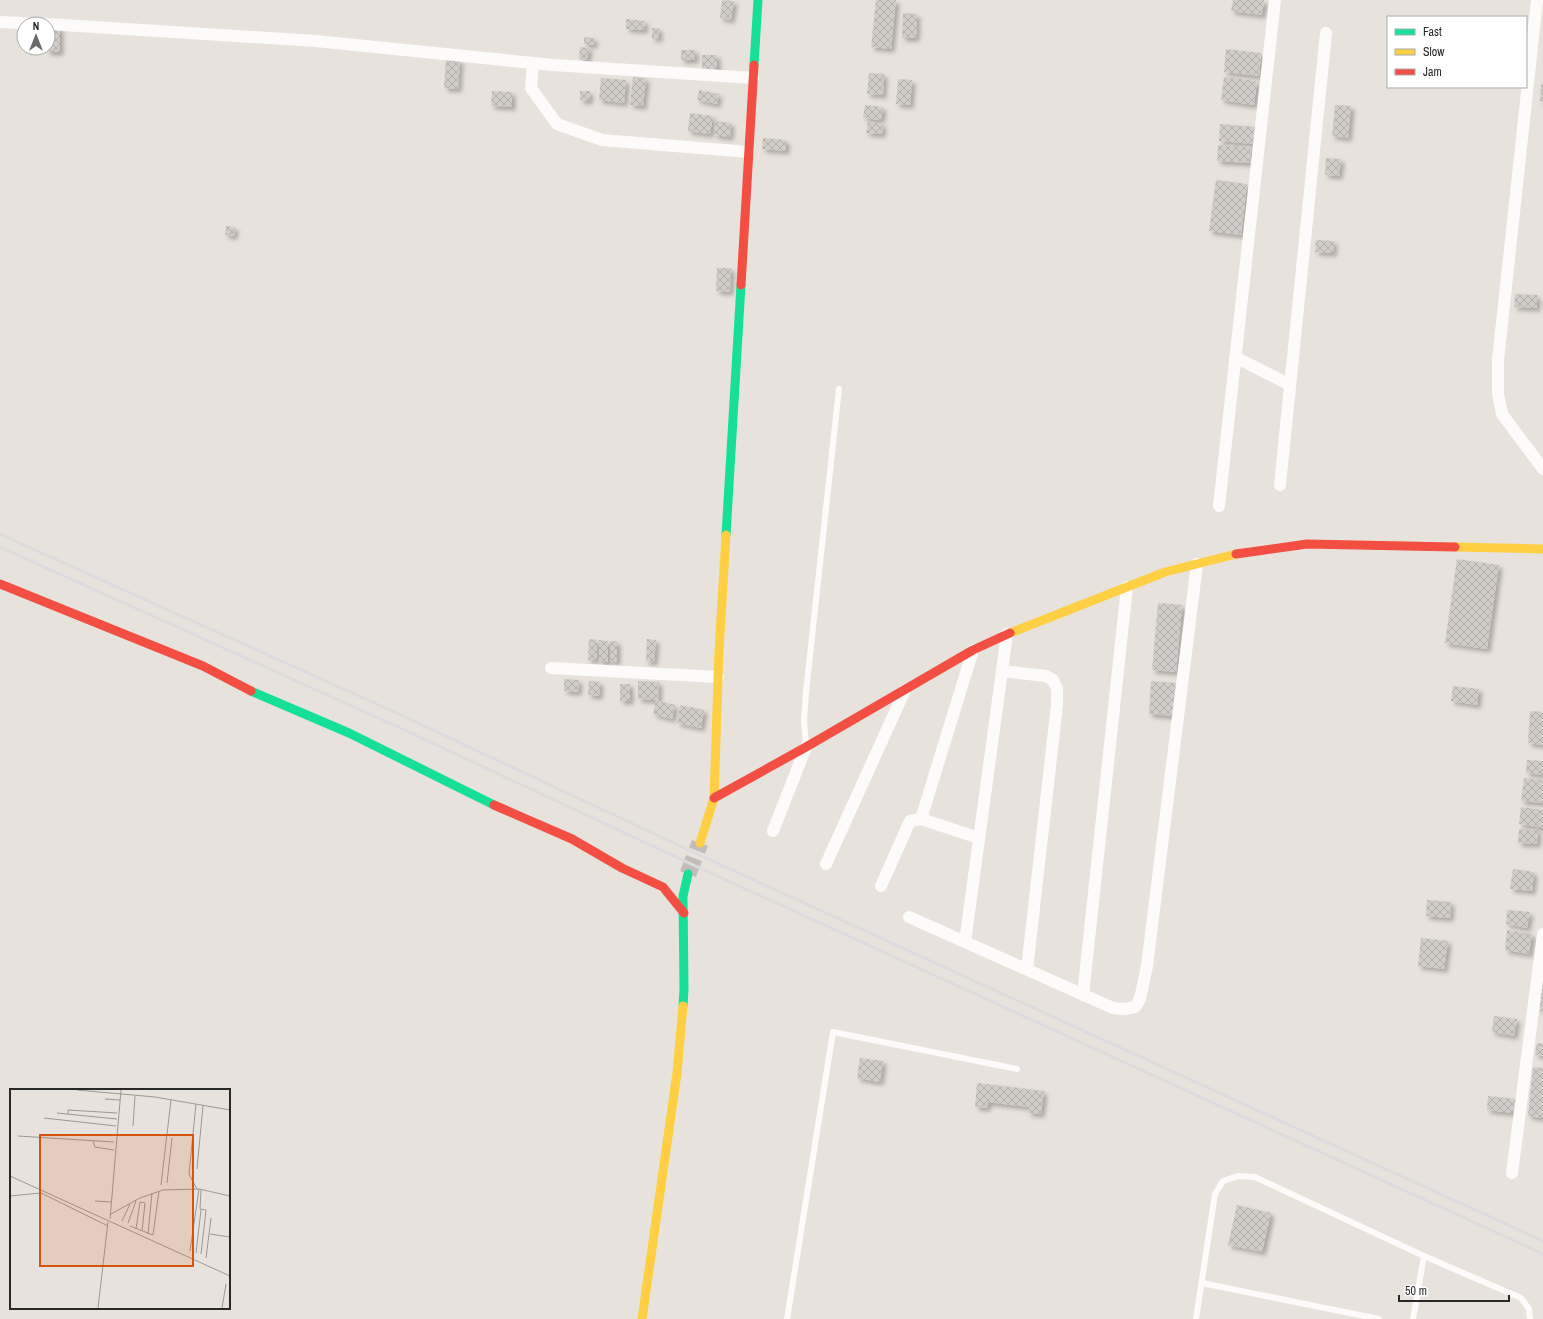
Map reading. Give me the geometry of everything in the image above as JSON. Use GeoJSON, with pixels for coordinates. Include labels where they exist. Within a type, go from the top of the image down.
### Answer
{"type":"FeatureCollection","features":[{"type":"Feature","properties":{"kind":"street"},"geometry":{"type":"LineString","coordinates":[[700,843],[714,798],[718,677],[758,0]]}},
{"type":"Feature","properties":{"kind":"street"},"geometry":{"type":"LineString","coordinates":[[1219,506],[1275,0]]}},
{"type":"Feature","properties":{"kind":"street"},"geometry":{"type":"LineString","coordinates":[[1537,0],[1498,360],[1498,393],[1502,414],[1543,469]]}},
{"type":"Feature","properties":{"kind":"street"},"geometry":{"type":"LineString","coordinates":[[0,22],[16,23]]}},
{"type":"Feature","properties":{"kind":"street"},"geometry":{"type":"LineString","coordinates":[[56,25],[316,41],[533,63],[753,78]]}},
{"type":"Feature","properties":{"kind":"street"},"geometry":{"type":"LineString","coordinates":[[1280,484],[1326,33]]}},
{"type":"Feature","properties":{"kind":"street"},"geometry":{"type":"LineString","coordinates":[[533,63],[531,88],[557,124],[602,140],[748,152]]}},
{"type":"Feature","properties":{"kind":"street"},"geometry":{"type":"LineString","coordinates":[[1235,357],[1290,385]]}},
{"type":"Feature","properties":{"kind":"street"},"geometry":{"type":"LineString","coordinates":[[714,798],[806,747],[973,650],[1007,634],[1165,572],[1242,552],[1307,544],[1543,549]]}},
{"type":"Feature","properties":{"kind":"street"},"geometry":{"type":"LineString","coordinates":[[909,917],[1113,1008],[1124,1009],[1135,1007],[1140,999],[1147,966],[1197,564]]}},
{"type":"Feature","properties":{"kind":"street"},"geometry":{"type":"LineString","coordinates":[[0,584],[203,666],[258,695],[349,733],[480,799],[572,839],[622,868],[663,887],[684,913]]}},
{"type":"Feature","properties":{"kind":"street"},"geometry":{"type":"LineString","coordinates":[[1083,995],[1127,587]]}},
{"type":"Feature","properties":{"kind":"street"},"geometry":{"type":"LineString","coordinates":[[965,942],[1007,634]]}},
{"type":"Feature","properties":{"kind":"street"},"geometry":{"type":"LineString","coordinates":[[921,819],[973,650]]}},
{"type":"Feature","properties":{"kind":"street"},"geometry":{"type":"LineString","coordinates":[[551,668],[718,677]]}},
{"type":"Feature","properties":{"kind":"street"},"geometry":{"type":"LineString","coordinates":[[1002,671],[1046,676],[1053,680],[1057,689],[1056,713],[1027,970]]}},
{"type":"Feature","properties":{"kind":"street"},"geometry":{"type":"LineString","coordinates":[[826,864],[905,690]]}},
{"type":"Feature","properties":{"kind":"street"},"geometry":{"type":"LineString","coordinates":[[773,831],[806,747]]}},
{"type":"Feature","properties":{"kind":"street"},"geometry":{"type":"LineString","coordinates":[[881,886],[909,823],[913,819],[921,819],[979,838]]}},
{"type":"Feature","properties":{"kind":"street"},"geometry":{"type":"LineString","coordinates":[[642,1319],[677,1073],[684,989],[683,896],[688,874]]}},
{"type":"Feature","properties":{"kind":"street"},"geometry":{"type":"LineString","coordinates":[[1512,1173],[1543,934]]}},
{"type":"Feature","properties":{"kind":"lane"},"geometry":{"type":"LineString","coordinates":[[806,747],[804,720],[806,692],[839,389]]}},
{"type":"Feature","properties":{"kind":"lane"},"geometry":{"type":"LineString","coordinates":[[787,1319],[833,1032],[1017,1069]]}},
{"type":"Feature","properties":{"kind":"lane"},"geometry":{"type":"LineString","coordinates":[[1196,1319],[1216,1194],[1223,1181],[1238,1176],[1255,1177],[1424,1256],[1521,1298],[1529,1309],[1530,1319]]}},
{"type":"Feature","properties":{"kind":"lane"},"geometry":{"type":"LineString","coordinates":[[1413,1319],[1424,1256]]}},
{"type":"Feature","properties":{"kind":"lane"},"geometry":{"type":"LineString","coordinates":[[1202,1283],[1380,1319]]}},
{"type":"Feature","properties":{"kind":"building"},"geometry":{"type":"Polygon","coordinates":[[[722,0],[734,1],[731,20],[720,18],[722,0]]]}},
{"type":"Feature","properties":{"kind":"building"},"geometry":{"type":"Polygon","coordinates":[[[876,0],[896,0],[891,49],[871,47],[876,0]]]}},
{"type":"Feature","properties":{"kind":"building"},"geometry":{"type":"Polygon","coordinates":[[[1233,0],[1264,0],[1262,15],[1231,11],[1233,0]]]}},
{"type":"Feature","properties":{"kind":"building"},"geometry":{"type":"Polygon","coordinates":[[[903,13],[917,14],[916,38],[902,38],[903,13]]]}},
{"type":"Feature","properties":{"kind":"building"},"geometry":{"type":"Polygon","coordinates":[[[626,19],[645,21],[644,30],[626,29],[626,19]]]}},
{"type":"Feature","properties":{"kind":"building"},"geometry":{"type":"Polygon","coordinates":[[[56,27],[60,27],[60,52],[56,52],[56,27]]]}},
{"type":"Feature","properties":{"kind":"building"},"geometry":{"type":"Polygon","coordinates":[[[652,28],[659,28],[659,38],[652,39],[652,28]]]}},
{"type":"Feature","properties":{"kind":"building"},"geometry":{"type":"Polygon","coordinates":[[[584,37],[594,38],[594,45],[584,44],[584,37]]]}},
{"type":"Feature","properties":{"kind":"building"},"geometry":{"type":"Polygon","coordinates":[[[580,47],[589,48],[587,60],[579,59],[580,47]]]}},
{"type":"Feature","properties":{"kind":"building"},"geometry":{"type":"Polygon","coordinates":[[[1226,49],[1261,53],[1259,76],[1224,72],[1226,49]]]}},
{"type":"Feature","properties":{"kind":"building"},"geometry":{"type":"Polygon","coordinates":[[[681,50],[695,50],[695,60],[681,60],[681,50]]]}},
{"type":"Feature","properties":{"kind":"building"},"geometry":{"type":"Polygon","coordinates":[[[702,55],[717,55],[717,70],[702,70],[702,55]]]}},
{"type":"Feature","properties":{"kind":"building"},"geometry":{"type":"Polygon","coordinates":[[[446,59],[460,60],[458,89],[444,88],[446,59]]]}},
{"type":"Feature","properties":{"kind":"building"},"geometry":{"type":"Polygon","coordinates":[[[869,73],[884,74],[883,95],[867,94],[869,73]]]}},
{"type":"Feature","properties":{"kind":"building"},"geometry":{"type":"Polygon","coordinates":[[[633,77],[646,78],[643,106],[630,105],[633,77]]]}},
{"type":"Feature","properties":{"kind":"building"},"geometry":{"type":"Polygon","coordinates":[[[1224,77],[1257,81],[1254,105],[1221,100],[1224,77]]]}},
{"type":"Feature","properties":{"kind":"building"},"geometry":{"type":"Polygon","coordinates":[[[601,78],[626,80],[624,103],[599,100],[601,78]]]}},
{"type":"Feature","properties":{"kind":"building"},"geometry":{"type":"Polygon","coordinates":[[[898,79],[912,80],[910,105],[896,104],[898,79]]]}},
{"type":"Feature","properties":{"kind":"building"},"geometry":{"type":"Polygon","coordinates":[[[1541,84],[1543,84],[1543,101],[1540,101],[1541,84]]]}},
{"type":"Feature","properties":{"kind":"building"},"geometry":{"type":"Polygon","coordinates":[[[699,90],[719,94],[717,104],[697,100],[699,90]]]}},
{"type":"Feature","properties":{"kind":"building"},"geometry":{"type":"Polygon","coordinates":[[[492,91],[512,92],[512,107],[491,106],[492,91]]]}},
{"type":"Feature","properties":{"kind":"building"},"geometry":{"type":"Polygon","coordinates":[[[580,91],[590,91],[589,101],[580,100],[580,91]]]}},
{"type":"Feature","properties":{"kind":"building"},"geometry":{"type":"Polygon","coordinates":[[[865,105],[883,107],[881,120],[863,118],[865,105]]]}},
{"type":"Feature","properties":{"kind":"building"},"geometry":{"type":"Polygon","coordinates":[[[1335,105],[1351,106],[1348,138],[1332,136],[1335,105]]]}},
{"type":"Feature","properties":{"kind":"building"},"geometry":{"type":"Polygon","coordinates":[[[690,113],[713,116],[710,134],[688,131],[690,113]]]}},
{"type":"Feature","properties":{"kind":"building"},"geometry":{"type":"Polygon","coordinates":[[[715,121],[731,123],[730,137],[714,135],[715,121]]]}},
{"type":"Feature","properties":{"kind":"building"},"geometry":{"type":"Polygon","coordinates":[[[868,122],[883,124],[882,134],[866,133],[868,122]]]}},
{"type":"Feature","properties":{"kind":"building"},"geometry":{"type":"Polygon","coordinates":[[[1220,124],[1257,127],[1255,144],[1219,141],[1220,124]]]}},
{"type":"Feature","properties":{"kind":"building"},"geometry":{"type":"Polygon","coordinates":[[[763,138],[786,140],[786,151],[762,149],[763,138]]]}},
{"type":"Feature","properties":{"kind":"building"},"geometry":{"type":"Polygon","coordinates":[[[1218,145],[1251,147],[1250,163],[1217,161],[1218,145]]]}},
{"type":"Feature","properties":{"kind":"building"},"geometry":{"type":"Polygon","coordinates":[[[1326,158],[1341,159],[1339,176],[1325,175],[1326,158]]]}},
{"type":"Feature","properties":{"kind":"building"},"geometry":{"type":"Polygon","coordinates":[[[1216,180],[1247,184],[1241,235],[1209,231],[1216,180]]]}},
{"type":"Feature","properties":{"kind":"building"},"geometry":{"type":"Polygon","coordinates":[[[226,226],[235,227],[234,236],[225,235],[226,226]]]}},
{"type":"Feature","properties":{"kind":"building"},"geometry":{"type":"Polygon","coordinates":[[[1316,240],[1334,241],[1333,253],[1315,252],[1316,240]]]}},
{"type":"Feature","properties":{"kind":"building"},"geometry":{"type":"Polygon","coordinates":[[[717,268],[731,268],[730,292],[716,291],[717,268]]]}},
{"type":"Feature","properties":{"kind":"building"},"geometry":{"type":"Polygon","coordinates":[[[1515,294],[1537,295],[1537,308],[1514,307],[1515,294]]]}},
{"type":"Feature","properties":{"kind":"building"},"geometry":{"type":"Polygon","coordinates":[[[1457,559],[1499,565],[1487,649],[1445,643],[1457,559]]]}},
{"type":"Feature","properties":{"kind":"building"},"geometry":{"type":"Polygon","coordinates":[[[1158,603],[1182,605],[1176,672],[1152,670],[1158,603]]]}},
{"type":"Feature","properties":{"kind":"building"},"geometry":{"type":"Polygon","coordinates":[[[589,639],[597,640],[596,660],[588,660],[589,639]]]}},
{"type":"Feature","properties":{"kind":"building"},"geometry":{"type":"Polygon","coordinates":[[[647,639],[656,640],[654,662],[646,661],[647,639]]]}},
{"type":"Feature","properties":{"kind":"building"},"geometry":{"type":"Polygon","coordinates":[[[599,640],[608,641],[608,662],[599,662],[599,640]]]}},
{"type":"Feature","properties":{"kind":"building"},"geometry":{"type":"Polygon","coordinates":[[[610,641],[617,641],[617,662],[610,661],[610,641]]]}},
{"type":"Feature","properties":{"kind":"building"},"geometry":{"type":"Polygon","coordinates":[[[564,679],[579,680],[578,692],[564,691],[564,679]]]}},
{"type":"Feature","properties":{"kind":"building"},"geometry":{"type":"Polygon","coordinates":[[[589,681],[600,682],[599,696],[588,695],[589,681]]]}},
{"type":"Feature","properties":{"kind":"building"},"geometry":{"type":"Polygon","coordinates":[[[638,681],[659,682],[658,700],[638,699],[638,681]]]}},
{"type":"Feature","properties":{"kind":"building"},"geometry":{"type":"Polygon","coordinates":[[[1151,681],[1176,683],[1173,716],[1149,714],[1151,681]]]}},
{"type":"Feature","properties":{"kind":"building"},"geometry":{"type":"Polygon","coordinates":[[[620,684],[630,684],[630,701],[620,701],[620,684]]]}},
{"type":"Feature","properties":{"kind":"building"},"geometry":{"type":"Polygon","coordinates":[[[1453,686],[1479,689],[1477,705],[1451,701],[1453,686]]]}},
{"type":"Feature","properties":{"kind":"building"},"geometry":{"type":"Polygon","coordinates":[[[656,700],[675,705],[672,719],[653,714],[656,700]]]}},
{"type":"Feature","properties":{"kind":"building"},"geometry":{"type":"Polygon","coordinates":[[[680,705],[704,710],[701,728],[677,723],[680,705]]]}},
{"type":"Feature","properties":{"kind":"building"},"geometry":{"type":"Polygon","coordinates":[[[1530,711],[1543,712],[1543,745],[1528,743],[1530,711]]]}},
{"type":"Feature","properties":{"kind":"building"},"geometry":{"type":"Polygon","coordinates":[[[1527,760],[1543,761],[1543,775],[1526,773],[1527,760]]]}},
{"type":"Feature","properties":{"kind":"building"},"geometry":{"type":"Polygon","coordinates":[[[1524,778],[1543,780],[1543,803],[1521,801],[1524,778]]]}},
{"type":"Feature","properties":{"kind":"building"},"geometry":{"type":"Polygon","coordinates":[[[1521,807],[1543,810],[1543,828],[1519,824],[1521,807]]]}},
{"type":"Feature","properties":{"kind":"building"},"geometry":{"type":"Polygon","coordinates":[[[1519,829],[1538,830],[1537,844],[1518,843],[1519,829]]]}},
{"type":"Feature","properties":{"kind":"building"},"geometry":{"type":"Polygon","coordinates":[[[1513,869],[1534,872],[1532,891],[1510,889],[1513,869]]]}},
{"type":"Feature","properties":{"kind":"building"},"geometry":{"type":"Polygon","coordinates":[[[1427,900],[1451,902],[1450,918],[1426,916],[1427,900]]]}},
{"type":"Feature","properties":{"kind":"building"},"geometry":{"type":"Polygon","coordinates":[[[1507,910],[1530,912],[1527,928],[1506,924],[1507,910]]]}},
{"type":"Feature","properties":{"kind":"building"},"geometry":{"type":"Polygon","coordinates":[[[1507,930],[1532,934],[1529,954],[1505,950],[1507,930]]]}},
{"type":"Feature","properties":{"kind":"building"},"geometry":{"type":"Polygon","coordinates":[[[1421,938],[1448,941],[1444,969],[1418,966],[1421,938]]]}},
{"type":"Feature","properties":{"kind":"building"},"geometry":{"type":"Polygon","coordinates":[[[1541,983],[1543,983],[1543,1012],[1540,1012],[1541,983]]]}},
{"type":"Feature","properties":{"kind":"building"},"geometry":{"type":"Polygon","coordinates":[[[1494,1016],[1517,1019],[1514,1036],[1492,1032],[1494,1016]]]}},
{"type":"Feature","properties":{"kind":"building"},"geometry":{"type":"Polygon","coordinates":[[[1537,1043],[1543,1044],[1543,1056],[1535,1055],[1537,1043]]]}},
{"type":"Feature","properties":{"kind":"building"},"geometry":{"type":"Polygon","coordinates":[[[860,1058],[883,1061],[880,1082],[857,1078],[860,1058]]]}},
{"type":"Feature","properties":{"kind":"building"},"geometry":{"type":"Polygon","coordinates":[[[1533,1067],[1543,1068],[1543,1118],[1528,1116],[1533,1067]]]}},
{"type":"Feature","properties":{"kind":"building"},"geometry":{"type":"Polygon","coordinates":[[[977,1083],[1044,1091],[1041,1114],[1028,1113],[1029,1107],[988,1102],[987,1108],[975,1107],[977,1083]]]}},
{"type":"Feature","properties":{"kind":"building"},"geometry":{"type":"Polygon","coordinates":[[[1488,1096],[1516,1099],[1514,1113],[1487,1110],[1488,1096]]]}},
{"type":"Feature","properties":{"kind":"building"},"geometry":{"type":"Polygon","coordinates":[[[1237,1205],[1271,1213],[1262,1252],[1228,1245],[1237,1205]]]}},
{"type":"Feature","properties":{"kind":"tunnel"},"geometry":{"type":"LineString","coordinates":[[688,874],[700,843]]}},
{"type":"Feature","properties":{"kind":"railway"},"geometry":{"type":"LineString","coordinates":[[0,534],[401,715],[695,853],[1543,1241]]}},
{"type":"Feature","properties":{"kind":"railway"},"geometry":{"type":"LineString","coordinates":[[0,547],[396,726],[689,863],[1543,1254]]}},
{"type":"Feature","properties":{"kind":"traffic: fast"},"geometry":{"type":"LineString","coordinates":[[754,65],[758,0]]}},
{"type":"Feature","properties":{"kind":"traffic: fast"},"geometry":{"type":"LineString","coordinates":[[726,535],[741,285]]}},
{"type":"Feature","properties":{"kind":"traffic: fast"},"geometry":{"type":"LineString","coordinates":[[251,691],[349,733],[494,805]]}},
{"type":"Feature","properties":{"kind":"traffic: fast"},"geometry":{"type":"LineString","coordinates":[[683,1006],[683,896],[688,874]]}},
{"type":"Feature","properties":{"kind":"traffic: slow"},"geometry":{"type":"LineString","coordinates":[[700,843],[714,798],[719,651],[726,535]]}},
{"type":"Feature","properties":{"kind":"traffic: slow"},"geometry":{"type":"LineString","coordinates":[[1455,547],[1543,549]]}},
{"type":"Feature","properties":{"kind":"traffic: slow"},"geometry":{"type":"LineString","coordinates":[[1010,633],[1165,572],[1236,554]]}},
{"type":"Feature","properties":{"kind":"traffic: slow"},"geometry":{"type":"LineString","coordinates":[[642,1319],[677,1073],[683,1006]]}},
{"type":"Feature","properties":{"kind":"traffic: jam"},"geometry":{"type":"LineString","coordinates":[[741,285],[754,65]]}},
{"type":"Feature","properties":{"kind":"traffic: jam"},"geometry":{"type":"LineString","coordinates":[[1236,554],[1307,544],[1455,547]]}},
{"type":"Feature","properties":{"kind":"traffic: jam"},"geometry":{"type":"LineString","coordinates":[[0,584],[203,666],[251,691]]}},
{"type":"Feature","properties":{"kind":"traffic: jam"},"geometry":{"type":"LineString","coordinates":[[714,798],[806,747],[973,650],[1010,633]]}},
{"type":"Feature","properties":{"kind":"traffic: jam"},"geometry":{"type":"LineString","coordinates":[[494,805],[572,839],[622,868],[663,887],[684,913]]}}]}
